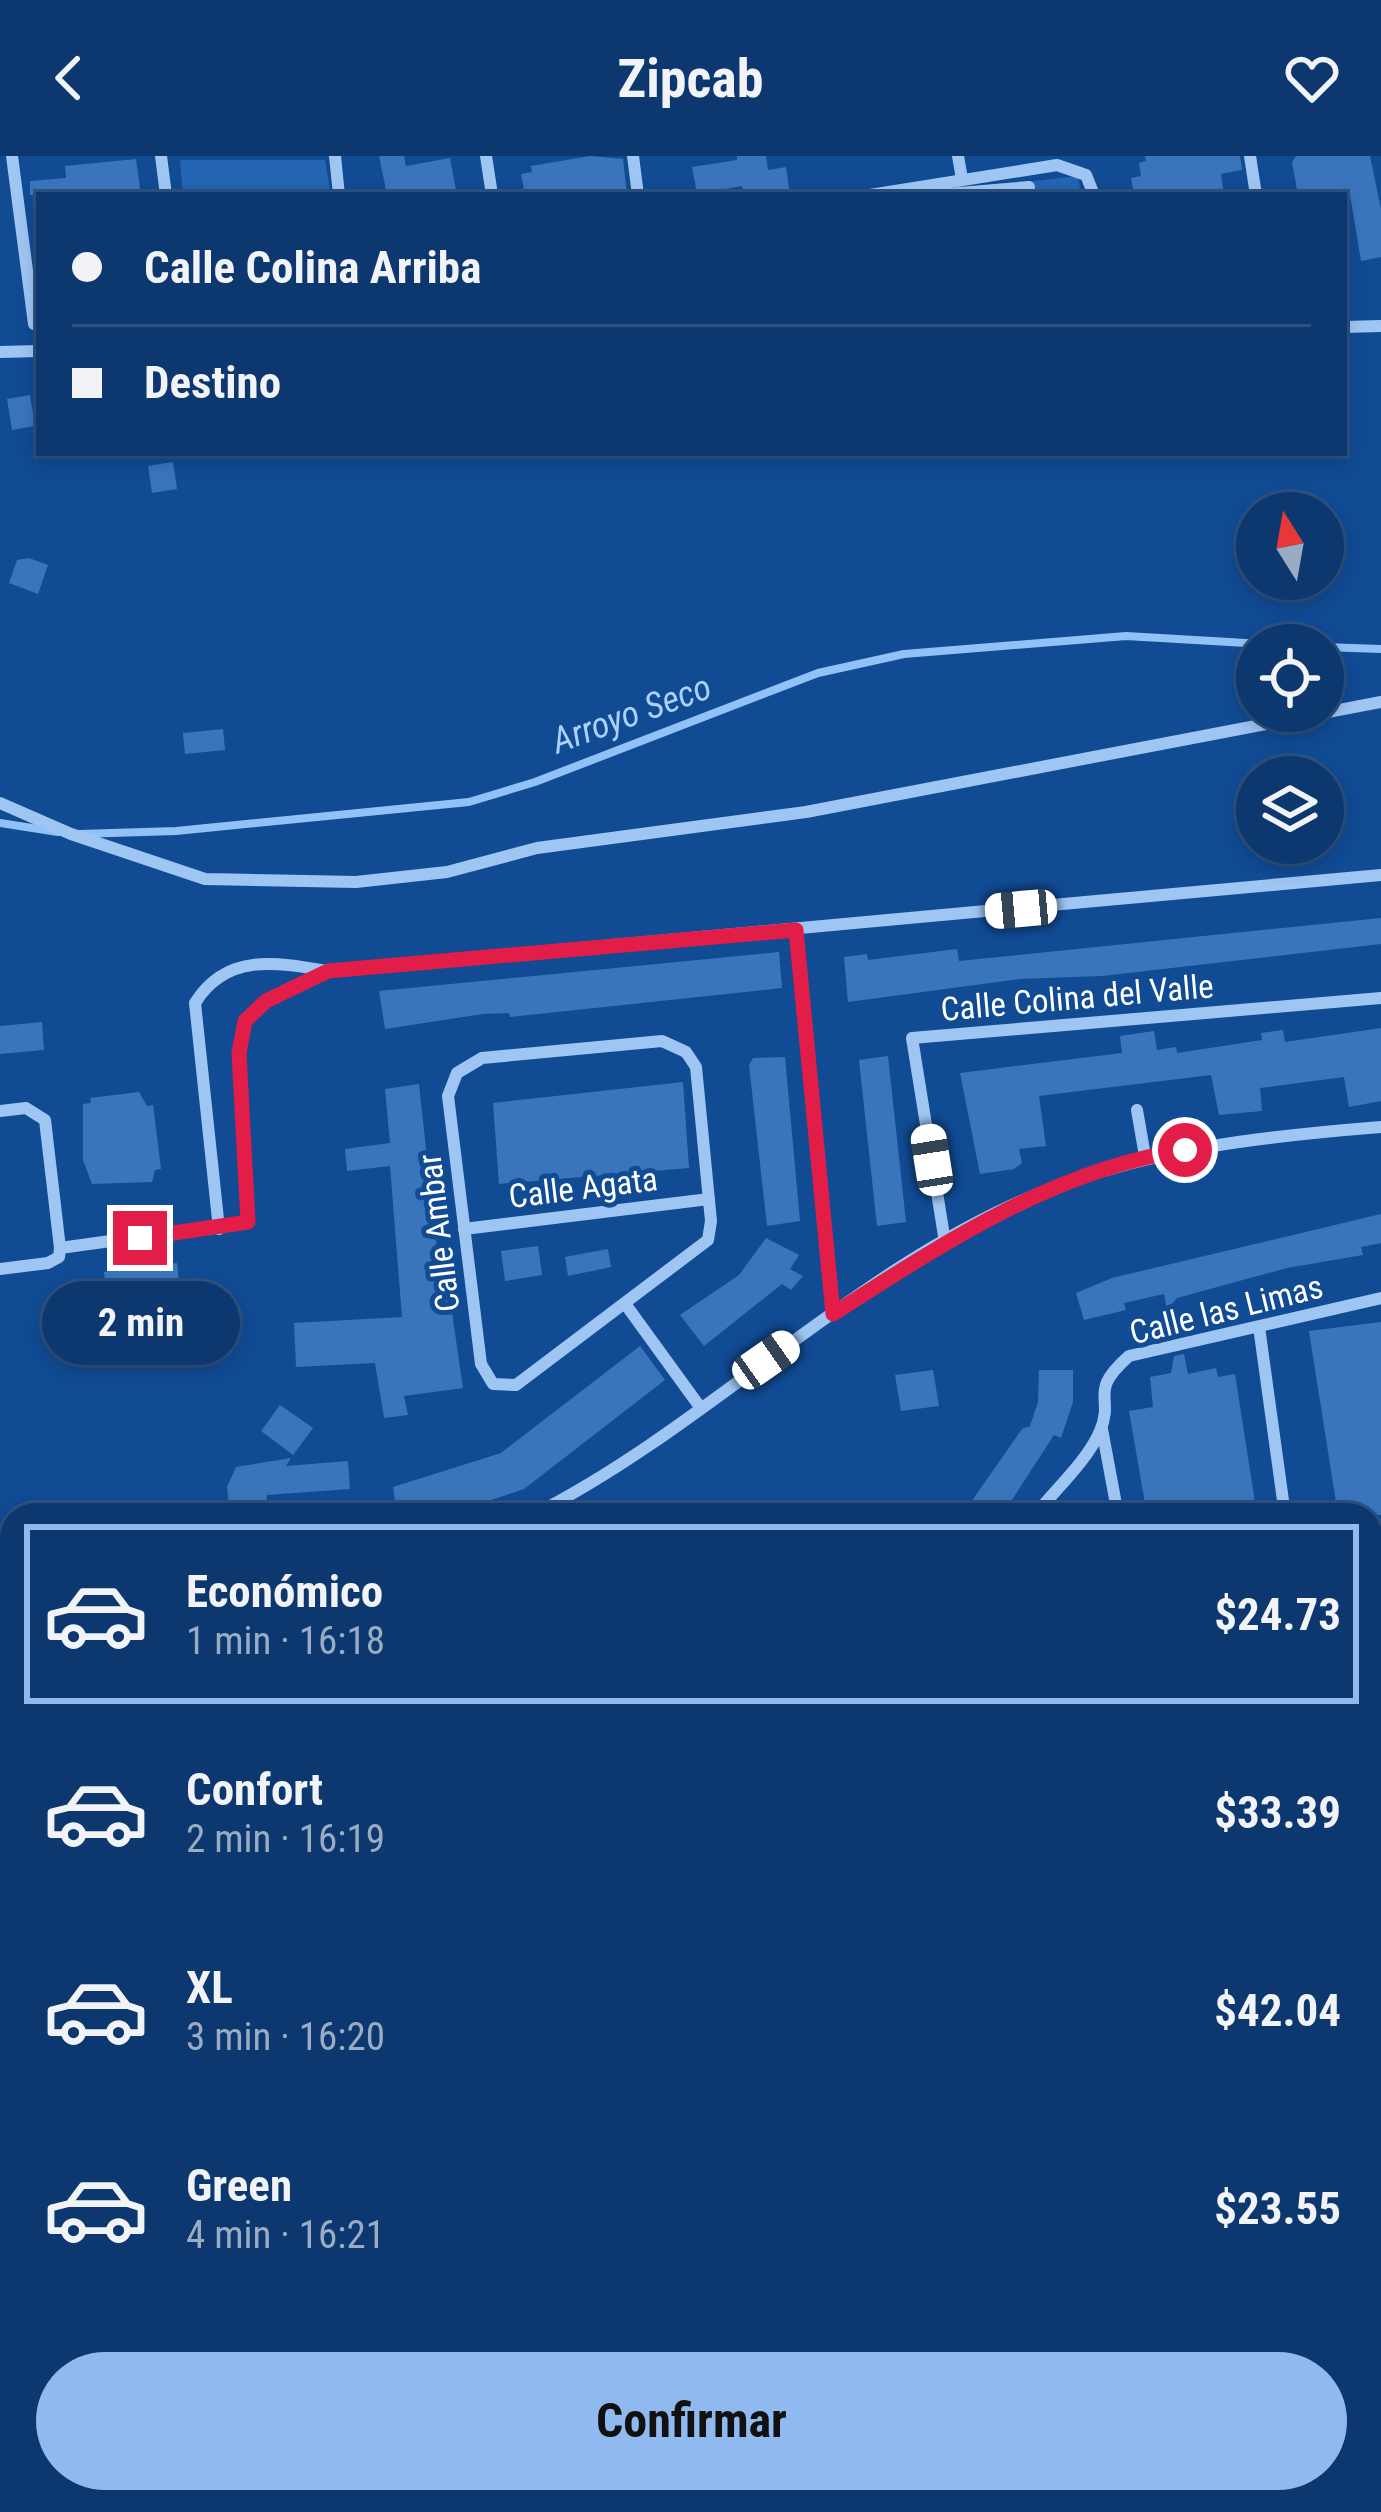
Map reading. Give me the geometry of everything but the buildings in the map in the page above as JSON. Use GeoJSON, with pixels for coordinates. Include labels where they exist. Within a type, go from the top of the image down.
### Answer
{"type":"FeatureCollection","features":[{"type":"Feature","properties":{"kind":"street"},"geometry":{"type":"LineString","coordinates":[[12,156],[34,324]]}},
{"type":"Feature","properties":{"kind":"street"},"geometry":{"type":"LineString","coordinates":[[161,156],[166,192]]}},
{"type":"Feature","properties":{"kind":"street"},"geometry":{"type":"LineString","coordinates":[[335,156],[339,192]]}},
{"type":"Feature","properties":{"kind":"street"},"geometry":{"type":"LineString","coordinates":[[486,156],[492,192]]}},
{"type":"Feature","properties":{"kind":"street"},"geometry":{"type":"LineString","coordinates":[[633,156],[638,192]]}},
{"type":"Feature","properties":{"kind":"street"},"geometry":{"type":"LineString","coordinates":[[958,156],[962,179]]}},
{"type":"Feature","properties":{"kind":"street"},"geometry":{"type":"LineString","coordinates":[[1250,156],[1256,192]]}},
{"type":"Feature","properties":{"kind":"street"},"geometry":{"type":"LineString","coordinates":[[887,192],[1074,166],[1086,175],[1093,192]]}},
{"type":"Feature","properties":{"kind":"street"},"geometry":{"type":"LineString","coordinates":[[971,192],[1029,187]]}},
{"type":"Feature","properties":{"kind":"street"},"geometry":{"type":"LineString","coordinates":[[1347,327],[1381,326]]}},
{"type":"Feature","properties":{"kind":"street"},"geometry":{"type":"LineString","coordinates":[[0,352],[36,351]]}},
{"type":"Feature","properties":{"kind":"street"},"geometry":{"type":"LineString","coordinates":[[0,803],[70,834],[205,879],[356,882],[447,872],[537,848],[806,812],[1381,702]]}},
{"type":"Feature","properties":{"kind":"street"},"geometry":{"type":"LineString","coordinates":[[219,1229],[195,1003],[206,984],[224,972],[266,960],[328,971],[1381,875]]}},
{"type":"Feature","properties":{"kind":"street"},"geometry":{"type":"LineString","coordinates":[[796,930],[833,1314]]}},
{"type":"Feature","properties":{"kind":"street"},"geometry":{"type":"LineString","coordinates":[[0,1269],[48,1263],[60,1248],[248,1222],[239,1075],[245,1021],[266,1001],[328,971]]}},
{"type":"Feature","properties":{"kind":"street","name":"Calle Colina del Valle"},"geometry":{"type":"LineString","coordinates":[[946,1242],[912,1038],[1381,998]]}},
{"type":"Feature","properties":{"kind":"street","name":"Calle Ambar"},"geometry":{"type":"LineString","coordinates":[[626,1305],[516,1385],[493,1384],[481,1364],[448,1096],[457,1073],[482,1058],[662,1041],[686,1052],[695,1067],[709,1199]]}},
{"type":"Feature","properties":{"kind":"street"},"geometry":{"type":"LineString","coordinates":[[0,1111],[26,1108],[45,1120],[60,1248]]}},
{"type":"Feature","properties":{"kind":"street"},"geometry":{"type":"LineString","coordinates":[[1136,1110],[1145,1156]]}},
{"type":"Feature","properties":{"kind":"street"},"geometry":{"type":"LineString","coordinates":[[552,1503],[946,1242],[1046,1190],[1145,1156],[1381,1127]]}},
{"type":"Feature","properties":{"kind":"street"},"geometry":{"type":"LineString","coordinates":[[700,1407],[626,1305],[708,1240],[709,1199]]}},
{"type":"Feature","properties":{"kind":"street","name":"Calle Agata"},"geometry":{"type":"LineString","coordinates":[[464,1229],[709,1199]]}},
{"type":"Feature","properties":{"kind":"street","name":"Calle las Limas"},"geometry":{"type":"LineString","coordinates":[[1102,1430],[1101,1394],[1108,1374],[1130,1355],[1381,1298]]}},
{"type":"Feature","properties":{"kind":"street"},"geometry":{"type":"LineString","coordinates":[[1258,1327],[1283,1503]]}},
{"type":"Feature","properties":{"kind":"street"},"geometry":{"type":"LineString","coordinates":[[1044,1503],[1102,1430]]}},
{"type":"Feature","properties":{"kind":"street"},"geometry":{"type":"LineString","coordinates":[[1102,1430],[1116,1503]]}},
{"type":"Feature","properties":{"kind":"shaded area"},"geometry":{"type":"Polygon","coordinates":[[[180,160],[325,160],[330,192],[183,192],[180,160]]]}},
{"type":"Feature","properties":{"kind":"shaded area"},"geometry":{"type":"Polygon","coordinates":[[[1078,176],[1081,192],[938,192],[1078,176]]]}},
{"type":"Feature","properties":{"kind":"waterway","name":"Arroyo Seco"},"geometry":{"type":"LineString","coordinates":[[79,834],[176,831],[469,802],[535,782],[818,673],[904,654],[1126,636],[1236,642]]}},
{"type":"Feature","properties":{"kind":"waterway","name":"Arroyo Seco"},"geometry":{"type":"LineString","coordinates":[[1344,648],[1381,649]]}},
{"type":"Feature","properties":{"kind":"waterway","name":"Arroyo Seco"},"geometry":{"type":"LineString","coordinates":[[0,823],[58,832]]}},
{"type":"Feature","properties":{"kind":"route"},"geometry":{"type":"LineString","coordinates":[[140,1238],[248,1222],[239,1053],[245,1021],[266,1001],[328,971],[796,930],[833,1314],[946,1242],[1046,1190],[1145,1156],[1185,1150]]}}]}
